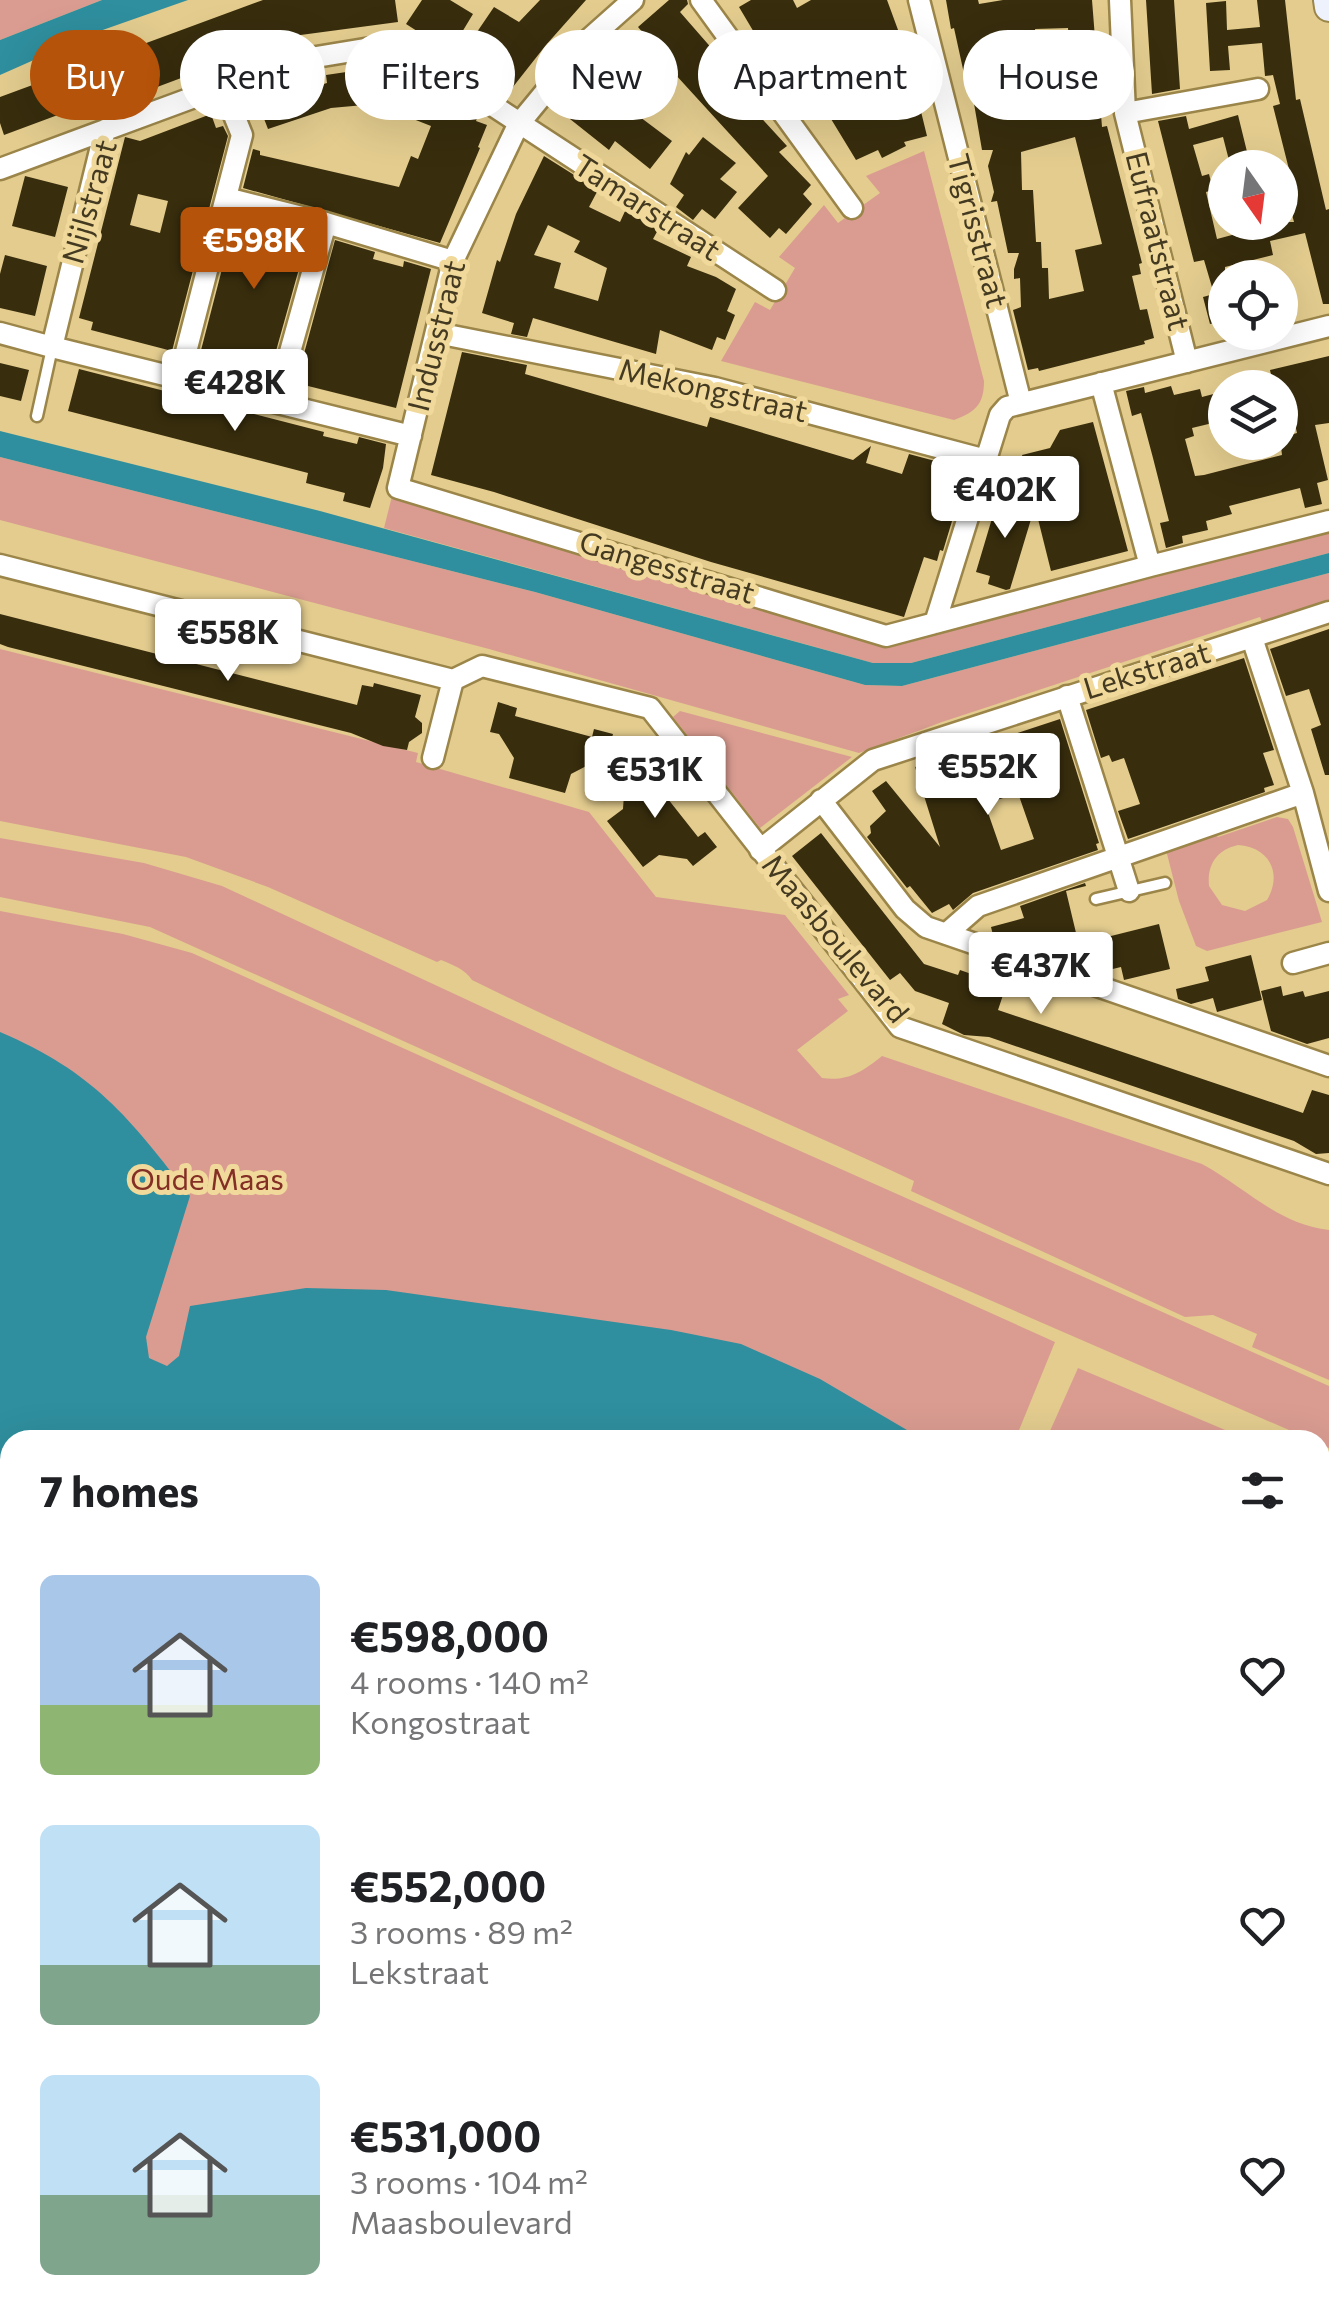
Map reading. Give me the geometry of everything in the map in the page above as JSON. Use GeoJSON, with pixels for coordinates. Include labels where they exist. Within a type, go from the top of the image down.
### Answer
{"type":"FeatureCollection","features":[{"type":"Feature","properties":{"kind":"street","name":"Indusstraat"},"geometry":{"type":"LineString","coordinates":[[398,488],[453,262],[518,124],[588,40],[633,0]]}},
{"type":"Feature","properties":{"kind":"street"},"geometry":{"type":"LineString","coordinates":[[700,0],[852,208]]}},
{"type":"Feature","properties":{"kind":"street","name":"Tigrisstraat"},"geometry":{"type":"LineString","coordinates":[[919,0],[1021,403]]}},
{"type":"Feature","properties":{"kind":"street","name":"Eufraatstraat"},"geometry":{"type":"LineString","coordinates":[[1120,0],[1121,30]]}},
{"type":"Feature","properties":{"kind":"street","name":"Nijlstraat"},"geometry":{"type":"LineString","coordinates":[[325,56],[389,46],[443,72],[518,124]]}},
{"type":"Feature","properties":{"kind":"street"},"geometry":{"type":"LineString","coordinates":[[1134,111],[1258,89]]}},
{"type":"Feature","properties":{"kind":"street","name":"Nijlstraat"},"geometry":{"type":"LineString","coordinates":[[52,347],[105,130],[180,103]]}},
{"type":"Feature","properties":{"kind":"street"},"geometry":{"type":"LineString","coordinates":[[179,378],[242,136],[236,120]]}},
{"type":"Feature","properties":{"kind":"street","name":"Eufraatstraat"},"geometry":{"type":"LineString","coordinates":[[1127,120],[1187,362]]}},
{"type":"Feature","properties":{"kind":"street","name":"Tamarstraat"},"geometry":{"type":"LineString","coordinates":[[518,124],[775,290]]}},
{"type":"Feature","properties":{"kind":"street"},"geometry":{"type":"LineString","coordinates":[[0,169],[105,130]]}},
{"type":"Feature","properties":{"kind":"street"},"geometry":{"type":"LineString","coordinates":[[226,198],[326,223],[453,262]]}},
{"type":"Feature","properties":{"kind":"street"},"geometry":{"type":"LineString","coordinates":[[276,402],[326,223]]}},
{"type":"Feature","properties":{"kind":"street"},"geometry":{"type":"LineString","coordinates":[[935,623],[1000,415],[1007,407],[1329,326]]}},
{"type":"Feature","properties":{"kind":"street"},"geometry":{"type":"LineString","coordinates":[[0,333],[412,436]]}},
{"type":"Feature","properties":{"kind":"street","name":"Mekongstraat"},"geometry":{"type":"LineString","coordinates":[[437,333],[715,388],[986,460]]}},
{"type":"Feature","properties":{"kind":"street"},"geometry":{"type":"LineString","coordinates":[[1101,383],[1150,566]]}},
{"type":"Feature","properties":{"kind":"street","name":"Gangesstraat"},"geometry":{"type":"LineString","coordinates":[[398,488],[886,636],[1329,521]]}},
{"type":"Feature","properties":{"kind":"street","name":"Maasboulevard"},"geometry":{"type":"LineString","coordinates":[[0,565],[453,680],[482,666],[650,708],[900,1027],[1329,1174]]}},
{"type":"Feature","properties":{"kind":"street","name":"Lekstraat"},"geometry":{"type":"LineString","coordinates":[[760,850],[872,760],[1329,612]]}},
{"type":"Feature","properties":{"kind":"street"},"geometry":{"type":"LineString","coordinates":[[1252,638],[1303,793],[1329,892]]}},
{"type":"Feature","properties":{"kind":"street"},"geometry":{"type":"LineString","coordinates":[[433,758],[453,680]]}},
{"type":"Feature","properties":{"kind":"street"},"geometry":{"type":"LineString","coordinates":[[1068,696],[1129,891]]}},
{"type":"Feature","properties":{"kind":"street"},"geometry":{"type":"LineString","coordinates":[[946,934],[978,906],[1303,793]]}},
{"type":"Feature","properties":{"kind":"street"},"geometry":{"type":"LineString","coordinates":[[820,800],[905,909],[926,927],[1329,1066]]}},
{"type":"Feature","properties":{"kind":"street"},"geometry":{"type":"LineString","coordinates":[[1293,963],[1329,953]]}},
{"type":"Feature","properties":{"kind":"lane"},"geometry":{"type":"LineString","coordinates":[[37,416],[52,347]]}},
{"type":"Feature","properties":{"kind":"lane"},"geometry":{"type":"LineString","coordinates":[[1096,899],[1165,883]]}},
{"type":"Feature","properties":{"kind":"green space"},"geometry":{"type":"Polygon","coordinates":[[[0,0],[102,0],[0,40],[0,0]]]}},
{"type":"Feature","properties":{"kind":"green space"},"geometry":{"type":"Polygon","coordinates":[[[924,151],[984,381],[977,406],[954,420],[721,361],[755,302],[770,310],[795,268],[779,257],[824,205],[838,223],[880,193],[866,176],[924,151]]]}},
{"type":"Feature","properties":{"kind":"green space"},"geometry":{"type":"Polygon","coordinates":[[[0,457],[535,592],[865,685],[902,686],[1329,573],[1329,602],[1263,624],[1260,617],[859,753],[489,649],[0,520],[0,457]]]}},
{"type":"Feature","properties":{"kind":"green space"},"geometry":{"type":"Polygon","coordinates":[[[392,496],[880,644],[915,640],[947,626],[1329,526],[1329,553],[911,663],[873,663],[384,528],[392,496]]]}},
{"type":"Feature","properties":{"kind":"green space"},"geometry":{"type":"Polygon","coordinates":[[[0,649],[418,753],[416,762],[589,812],[656,897],[785,915],[849,995],[838,999],[848,1011],[797,1050],[822,1078],[855,1074],[882,1056],[1202,1164],[1278,1213],[1329,1230],[1329,1380],[1252,1347],[1257,1334],[1213,1315],[1185,1317],[911,1191],[914,1181],[527,1006],[472,980],[441,960],[437,962],[268,887],[186,857],[0,821],[0,649]]]}},
{"type":"Feature","properties":{"kind":"green space"},"geometry":{"type":"Polygon","coordinates":[[[680,711],[852,757],[760,828],[673,717],[680,711]]]}},
{"type":"Feature","properties":{"kind":"green space"},"geometry":{"type":"Polygon","coordinates":[[[1277,817],[1288,819],[1322,922],[1207,951],[1196,946],[1165,846],[1211,831],[1218,837],[1277,817]],[[1238,845],[1219,854],[1209,878],[1209,886],[1222,905],[1245,911],[1267,900],[1274,880],[1265,856],[1238,845]]]}},
{"type":"Feature","properties":{"kind":"green space"},"geometry":{"type":"Polygon","coordinates":[[[0,838],[144,863],[222,886],[616,1069],[1329,1386],[1329,1430],[1289,1430],[672,1162],[150,927],[0,897],[0,838]]]}},
{"type":"Feature","properties":{"kind":"green space","name":"Oude Maas"},"geometry":{"type":"Polygon","coordinates":[[[0,911],[123,934],[192,953],[1055,1342],[1019,1430],[361,1430],[0,1331],[0,911]]]}},
{"type":"Feature","properties":{"kind":"green space"},"geometry":{"type":"Polygon","coordinates":[[[1078,1368],[1225,1430],[1050,1430],[1078,1368]]]}},
{"type":"Feature","properties":{"kind":"water"},"geometry":{"type":"Polygon","coordinates":[[[102,0],[188,0],[103,30],[30,30],[30,62],[0,75],[0,40],[102,0]]]}},
{"type":"Feature","properties":{"kind":"water"},"geometry":{"type":"Polygon","coordinates":[[[0,431],[320,511],[873,663],[911,663],[1329,553],[1329,573],[902,686],[865,685],[535,592],[0,457],[0,431]]]}},
{"type":"Feature","properties":{"kind":"water"},"geometry":{"type":"Polygon","coordinates":[[[0,1032],[61,1063],[107,1099],[190,1196],[146,1337],[149,1358],[167,1366],[179,1356],[190,1306],[306,1288],[386,1290],[671,1330],[741,1344],[820,1379],[907,1430],[0,1430],[0,1032]]]}},
{"type":"Feature","properties":{"kind":"building"},"geometry":{"type":"Polygon","coordinates":[[[263,0],[395,0],[398,22],[325,32],[182,30],[263,0]]]}},
{"type":"Feature","properties":{"kind":"building"},"geometry":{"type":"Polygon","coordinates":[[[422,0],[450,0],[473,14],[463,30],[415,30],[406,24],[422,0]]]}},
{"type":"Feature","properties":{"kind":"building"},"geometry":{"type":"Polygon","coordinates":[[[540,0],[586,0],[559,30],[535,30],[535,59],[515,84],[515,30],[478,30],[494,7],[519,22],[540,0]]]}},
{"type":"Feature","properties":{"kind":"building"},"geometry":{"type":"Polygon","coordinates":[[[669,0],[687,0],[680,12],[698,33],[698,99],[678,77],[678,30],[638,27],[669,0]]]}},
{"type":"Feature","properties":{"kind":"building"},"geometry":{"type":"Polygon","coordinates":[[[751,0],[793,0],[797,8],[811,0],[887,0],[898,30],[753,30],[739,7],[751,0]]]}},
{"type":"Feature","properties":{"kind":"building"},"geometry":{"type":"Polygon","coordinates":[[[946,0],[978,0],[979,4],[1003,0],[1092,0],[1094,30],[963,30],[963,69],[954,28],[951,29],[946,0]]]}},
{"type":"Feature","properties":{"kind":"building"},"geometry":{"type":"Polygon","coordinates":[[[1146,0],[1174,0],[1180,89],[1152,94],[1146,0]]]}},
{"type":"Feature","properties":{"kind":"building"},"geometry":{"type":"Polygon","coordinates":[[[1257,0],[1285,0],[1296,100],[1300,99],[1326,210],[1329,209],[1329,304],[1323,304],[1305,233],[1298,235],[1298,150],[1284,150],[1273,106],[1280,104],[1273,75],[1265,76],[1262,43],[1228,46],[1230,70],[1210,71],[1206,3],[1226,1],[1227,30],[1260,27],[1257,0]]]}},
{"type":"Feature","properties":{"kind":"building"},"geometry":{"type":"Polygon","coordinates":[[[180,31],[180,78],[160,86],[160,38],[180,31]]]}},
{"type":"Feature","properties":{"kind":"building"},"geometry":{"type":"Polygon","coordinates":[[[345,72],[345,107],[325,110],[326,75],[345,72]]]}},
{"type":"Feature","properties":{"kind":"building"},"geometry":{"type":"Polygon","coordinates":[[[30,86],[30,120],[44,120],[4,135],[0,97],[30,86]]]}},
{"type":"Feature","properties":{"kind":"building"},"geometry":{"type":"Polygon","coordinates":[[[1238,115],[1247,150],[1226,150],[1223,137],[1193,145],[1202,176],[1208,174],[1208,240],[1274,240],[1270,241],[1273,255],[1253,260],[1208,260],[1208,274],[1204,260],[1194,262],[1158,121],[1186,116],[1189,129],[1238,115]]]}},
{"type":"Feature","properties":{"kind":"building"},"geometry":{"type":"Polygon","coordinates":[[[195,120],[213,120],[216,128],[223,126],[228,136],[172,351],[91,330],[93,322],[79,318],[125,137],[140,141],[195,120]],[[138,194],[130,225],[160,233],[168,201],[138,194]]]}},
{"type":"Feature","properties":{"kind":"building"},"geometry":{"type":"Polygon","coordinates":[[[264,120],[295,120],[268,129],[264,120]]]}},
{"type":"Feature","properties":{"kind":"building"},"geometry":{"type":"Polygon","coordinates":[[[416,120],[476,120],[487,125],[440,243],[243,188],[253,149],[260,151],[260,155],[399,187],[411,156],[418,159],[431,126],[416,120]]]}},
{"type":"Feature","properties":{"kind":"building"},"geometry":{"type":"Polygon","coordinates":[[[571,120],[644,120],[672,141],[650,169],[615,141],[609,150],[571,120]]]}},
{"type":"Feature","properties":{"kind":"building"},"geometry":{"type":"Polygon","coordinates":[[[717,120],[763,120],[787,146],[779,152],[811,185],[803,194],[812,204],[786,234],[779,228],[770,238],[738,208],[768,176],[717,120]]]}},
{"type":"Feature","properties":{"kind":"building"},"geometry":{"type":"Polygon","coordinates":[[[832,120],[923,120],[927,136],[904,142],[906,146],[882,158],[878,150],[856,160],[832,120]]]}},
{"type":"Feature","properties":{"kind":"building"},"geometry":{"type":"Polygon","coordinates":[[[977,120],[1101,120],[1102,127],[1107,126],[1142,263],[1141,274],[1132,276],[1140,310],[1147,309],[1154,338],[1144,341],[1145,344],[1039,371],[1028,370],[1013,310],[1021,307],[1020,278],[1014,279],[1019,253],[1008,253],[997,201],[991,202],[994,192],[988,166],[993,150],[982,150],[977,120]],[[1075,137],[1021,152],[1022,190],[1033,190],[1036,242],[1041,242],[1042,268],[1048,268],[1049,299],[1084,291],[1075,250],[1102,244],[1075,137]]]}},
{"type":"Feature","properties":{"kind":"building"},"geometry":{"type":"Polygon","coordinates":[[[703,137],[736,163],[720,179],[737,192],[715,219],[702,209],[693,220],[676,207],[684,195],[670,184],[686,152],[689,155],[703,137]]]}},
{"type":"Feature","properties":{"kind":"building"},"geometry":{"type":"Polygon","coordinates":[[[544,156],[598,190],[589,207],[620,222],[626,209],[658,230],[653,239],[691,257],[687,266],[736,289],[727,311],[735,315],[725,340],[717,337],[712,350],[660,330],[656,354],[533,318],[527,337],[511,334],[514,323],[482,313],[497,260],[500,262],[516,214],[544,156]],[[548,225],[534,255],[561,263],[554,288],[598,301],[607,268],[574,252],[580,241],[548,225]]]}},
{"type":"Feature","properties":{"kind":"building"},"geometry":{"type":"Polygon","coordinates":[[[25,176],[68,187],[55,237],[12,226],[25,176]]]}},
{"type":"Feature","properties":{"kind":"building"},"geometry":{"type":"Polygon","coordinates":[[[236,215],[309,233],[269,376],[252,372],[256,358],[222,349],[219,363],[199,358],[236,215]]]}},
{"type":"Feature","properties":{"kind":"building"},"geometry":{"type":"Polygon","coordinates":[[[335,240],[375,252],[373,259],[403,267],[404,261],[431,269],[396,408],[296,383],[335,240]]]}},
{"type":"Feature","properties":{"kind":"building"},"geometry":{"type":"Polygon","coordinates":[[[5,255],[47,266],[35,316],[0,308],[0,274],[5,255]]]}},
{"type":"Feature","properties":{"kind":"building"},"geometry":{"type":"Polygon","coordinates":[[[462,352],[527,365],[525,374],[707,427],[710,417],[853,460],[871,446],[866,463],[902,474],[909,454],[965,469],[943,551],[940,550],[937,561],[924,557],[904,617],[431,475],[462,352]]]}},
{"type":"Feature","properties":{"kind":"building"},"geometry":{"type":"Polygon","coordinates":[[[1329,356],[1329,423],[1315,425],[1328,480],[1317,483],[1322,504],[1305,508],[1300,488],[1229,506],[1232,514],[1206,521],[1208,530],[1182,536],[1183,543],[1166,548],[1160,523],[1169,521],[1153,458],[1141,413],[1132,416],[1126,391],[1144,387],[1145,393],[1171,386],[1174,395],[1200,389],[1202,397],[1208,395],[1208,424],[1192,428],[1194,436],[1185,439],[1195,476],[1204,475],[1262,460],[1298,460],[1298,370],[1270,370],[1329,356]]]}},
{"type":"Feature","properties":{"kind":"building"},"geometry":{"type":"Polygon","coordinates":[[[0,363],[29,370],[21,401],[0,396],[0,363]]]}},
{"type":"Feature","properties":{"kind":"building"},"geometry":{"type":"Polygon","coordinates":[[[79,369],[324,432],[323,436],[357,444],[359,437],[386,444],[370,508],[343,501],[345,493],[306,483],[308,473],[68,411],[79,369]]]}},
{"type":"Feature","properties":{"kind":"building"},"geometry":{"type":"Polygon","coordinates":[[[1093,422],[1128,551],[1051,571],[1022,455],[1050,448],[1060,430],[1093,422]]]}},
{"type":"Feature","properties":{"kind":"building"},"geometry":{"type":"Polygon","coordinates":[[[999,495],[1035,506],[1010,589],[1006,590],[988,584],[990,576],[976,572],[999,495]]]}},
{"type":"Feature","properties":{"kind":"building"},"geometry":{"type":"Polygon","coordinates":[[[0,614],[357,705],[362,685],[373,687],[374,683],[421,695],[415,717],[422,723],[422,733],[409,742],[407,750],[383,746],[351,733],[8,647],[0,644],[0,614]]]}},
{"type":"Feature","properties":{"kind":"building"},"geometry":{"type":"Polygon","coordinates":[[[1329,629],[1329,775],[1325,775],[1311,729],[1321,725],[1309,689],[1286,696],[1270,649],[1329,629]]]}},
{"type":"Feature","properties":{"kind":"building"},"geometry":{"type":"Polygon","coordinates":[[[1244,658],[1274,750],[1263,753],[1274,785],[1264,788],[1265,792],[1128,839],[1118,811],[1140,804],[1124,758],[1112,762],[1109,755],[1101,758],[1086,710],[1244,658]]]}},
{"type":"Feature","properties":{"kind":"building"},"geometry":{"type":"Polygon","coordinates":[[[498,702],[517,708],[515,716],[592,737],[594,729],[613,734],[605,763],[596,761],[571,774],[565,793],[509,778],[514,758],[499,734],[490,732],[498,702]]]}},
{"type":"Feature","properties":{"kind":"building"},"geometry":{"type":"Polygon","coordinates":[[[1060,719],[1098,850],[973,893],[953,910],[949,904],[932,913],[867,837],[870,826],[886,811],[872,791],[886,781],[940,847],[915,767],[1060,719]],[[1018,793],[985,804],[1001,850],[1034,839],[1018,793]]]}},
{"type":"Feature","properties":{"kind":"building"},"geometry":{"type":"Polygon","coordinates":[[[644,754],[656,769],[649,775],[698,837],[705,832],[717,847],[693,866],[687,859],[659,855],[643,867],[607,821],[623,809],[625,780],[620,773],[644,754]]]}},
{"type":"Feature","properties":{"kind":"building"},"geometry":{"type":"Polygon","coordinates":[[[821,833],[924,964],[958,975],[960,970],[1006,986],[998,1010],[1303,1113],[1312,1090],[1329,1095],[1329,1153],[1316,1154],[1294,1141],[989,1037],[964,1035],[942,1024],[949,1003],[915,991],[900,973],[890,980],[792,856],[821,833]]]}},
{"type":"Feature","properties":{"kind":"building"},"geometry":{"type":"Polygon","coordinates":[[[1085,883],[1086,886],[1066,891],[1077,937],[1032,949],[1028,936],[1008,941],[993,935],[991,927],[1024,918],[1020,906],[1085,883]]]}},
{"type":"Feature","properties":{"kind":"building"},"geometry":{"type":"Polygon","coordinates":[[[1159,924],[1170,969],[1124,980],[1121,967],[1100,972],[1085,967],[1079,944],[1159,924]]]}},
{"type":"Feature","properties":{"kind":"building"},"geometry":{"type":"Polygon","coordinates":[[[1251,955],[1262,1000],[1217,1012],[1213,998],[1191,1004],[1178,999],[1176,989],[1209,981],[1205,967],[1251,955]]]}},
{"type":"Feature","properties":{"kind":"building"},"geometry":{"type":"Polygon","coordinates":[[[1281,986],[1283,996],[1303,991],[1305,997],[1329,991],[1329,1038],[1307,1044],[1271,1031],[1261,991],[1281,986]]]}}]}
